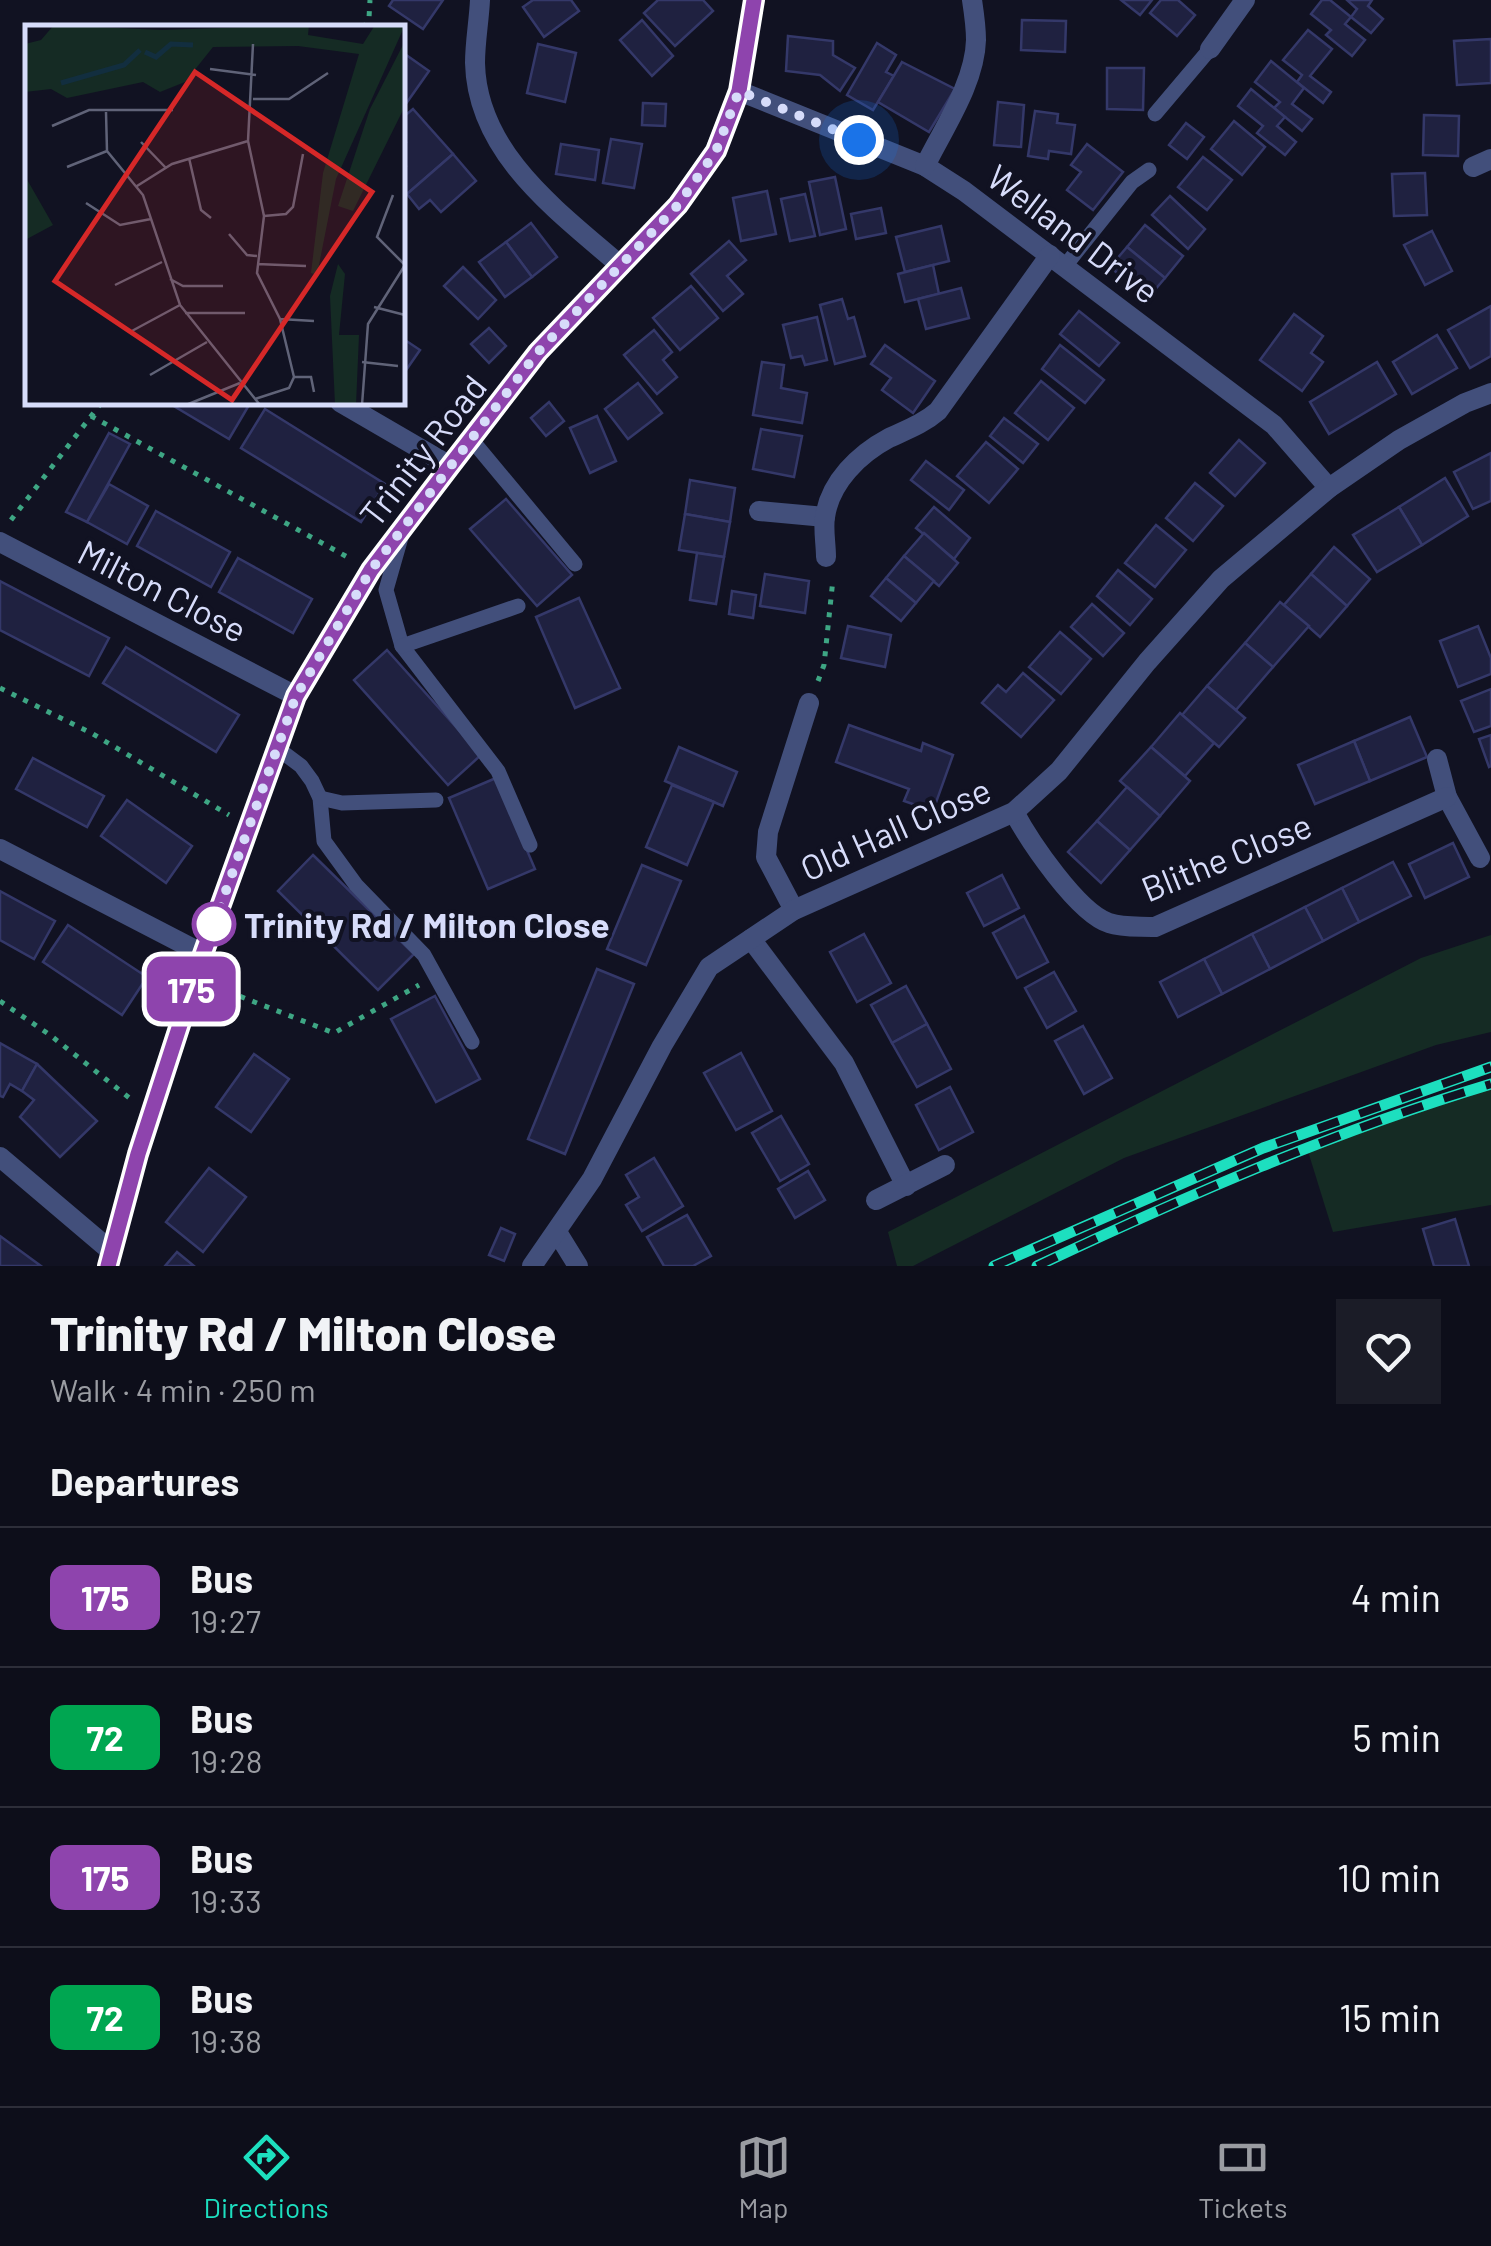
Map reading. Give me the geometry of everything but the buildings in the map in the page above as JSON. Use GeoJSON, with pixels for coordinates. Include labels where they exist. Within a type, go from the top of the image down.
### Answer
{"type":"FeatureCollection","features":[{"type":"Feature","properties":{"kind":"street"},"geometry":{"type":"LineString","coordinates":[[480,0],[475,64],[491,132],[529,186],[621,266]]}},
{"type":"Feature","properties":{"kind":"street","name":"Trinity Road"},"geometry":{"type":"LineString","coordinates":[[109,1259],[194,979],[296,696],[371,570],[470,439],[538,352],[678,205],[716,151],[739,91],[754,0]]}},
{"type":"Feature","properties":{"kind":"street"},"geometry":{"type":"LineString","coordinates":[[925,166],[971,65],[976,43],[972,0]]}},
{"type":"Feature","properties":{"kind":"street"},"geometry":{"type":"LineString","coordinates":[[1210,49],[1240,7],[1218,0]]}},
{"type":"Feature","properties":{"kind":"street","name":"Welland Drive"},"geometry":{"type":"LineString","coordinates":[[739,91],[925,166],[964,190],[1274,425],[1330,488]]}},
{"type":"Feature","properties":{"kind":"street"},"geometry":{"type":"LineString","coordinates":[[826,557],[824,517],[836,484],[854,463],[884,440],[938,412],[1057,261]]}},
{"type":"Feature","properties":{"kind":"street","name":"Old Hall Close"},"geometry":{"type":"LineString","coordinates":[[532,1266],[592,1180],[662,1046],[710,967],[794,910],[1014,812],[1059,771],[1147,662],[1221,579],[1330,488],[1398,440],[1491,393]]}},
{"type":"Feature","properties":{"kind":"street"},"geometry":{"type":"LineString","coordinates":[[345,405],[450,466]]}},
{"type":"Feature","properties":{"kind":"street"},"geometry":{"type":"LineString","coordinates":[[759,511],[824,517]]}},
{"type":"Feature","properties":{"kind":"street","name":"Milton Close"},"geometry":{"type":"LineString","coordinates":[[0,542],[296,696]]}},
{"type":"Feature","properties":{"kind":"street"},"geometry":{"type":"LineString","coordinates":[[794,910],[766,857],[768,832],[810,703]]}},
{"type":"Feature","properties":{"kind":"street"},"geometry":{"type":"LineString","coordinates":[[1437,759],[1447,797],[1480,858]]}},
{"type":"Feature","properties":{"kind":"street","name":"Blithe Close"},"geometry":{"type":"LineString","coordinates":[[1014,812],[1033,848],[1095,917],[1112,924],[1155,927],[1447,797]]}},
{"type":"Feature","properties":{"kind":"street"},"geometry":{"type":"LineString","coordinates":[[0,849],[203,954]]}},
{"type":"Feature","properties":{"kind":"street"},"geometry":{"type":"LineString","coordinates":[[751,939],[844,1062],[906,1186]]}},
{"type":"Feature","properties":{"kind":"street"},"geometry":{"type":"LineString","coordinates":[[0,1158],[109,1259]]}},
{"type":"Feature","properties":{"kind":"street"},"geometry":{"type":"LineString","coordinates":[[876,1200],[945,1165]]}},
{"type":"Feature","properties":{"kind":"street"},"geometry":{"type":"LineString","coordinates":[[557,1232],[578,1266]]}},
{"type":"Feature","properties":{"kind":"lane"},"geometry":{"type":"LineString","coordinates":[[1156,114],[1210,49]]}},
{"type":"Feature","properties":{"kind":"lane"},"geometry":{"type":"LineString","coordinates":[[1057,261],[1132,182],[1149,170]]}},
{"type":"Feature","properties":{"kind":"lane"},"geometry":{"type":"LineString","coordinates":[[470,439],[575,564]]}},
{"type":"Feature","properties":{"kind":"lane"},"geometry":{"type":"LineString","coordinates":[[405,526],[386,590],[402,646],[490,759],[514,803],[530,845]]}},
{"type":"Feature","properties":{"kind":"lane"},"geometry":{"type":"LineString","coordinates":[[402,646],[518,606]]}},
{"type":"Feature","properties":{"kind":"lane"},"geometry":{"type":"LineString","coordinates":[[278,748],[301,766],[320,798],[324,841],[356,885],[424,954],[472,1042]]}},
{"type":"Feature","properties":{"kind":"lane"},"geometry":{"type":"LineString","coordinates":[[320,798],[342,804],[436,800]]}},
{"type":"Feature","properties":{"kind":"path"},"geometry":{"type":"LineString","coordinates":[[366,25],[370,0]]}},
{"type":"Feature","properties":{"kind":"path"},"geometry":{"type":"LineString","coordinates":[[0,534],[100,405]]}},
{"type":"Feature","properties":{"kind":"path"},"geometry":{"type":"LineString","coordinates":[[91,416],[371,570]]}},
{"type":"Feature","properties":{"kind":"path"},"geometry":{"type":"LineString","coordinates":[[810,703],[824,665],[834,581],[826,557]]}},
{"type":"Feature","properties":{"kind":"path"},"geometry":{"type":"LineString","coordinates":[[0,688],[93,734],[249,826]]}},
{"type":"Feature","properties":{"kind":"path"},"geometry":{"type":"LineString","coordinates":[[194,979],[334,1033],[437,976]]}},
{"type":"Feature","properties":{"kind":"path"},"geometry":{"type":"LineString","coordinates":[[0,1001],[150,1114]]}},
{"type":"Feature","properties":{"kind":"green space"},"geometry":{"type":"Polygon","coordinates":[[[1491,935],[1491,1032],[1436,1045],[1124,1158],[913,1266],[897,1266],[888,1232],[1421,958],[1491,935]]]}},
{"type":"Feature","properties":{"kind":"green space"},"geometry":{"type":"Polygon","coordinates":[[[1491,1088],[1491,1205],[1333,1232],[1307,1148],[1491,1088]]]}},
{"type":"Feature","properties":{"kind":"railway"},"geometry":{"type":"LineString","coordinates":[[994,1266],[1263,1148],[1491,1067]]}},
{"type":"Feature","properties":{"kind":"railway"},"geometry":{"type":"LineString","coordinates":[[1037,1266],[1260,1167],[1432,1102],[1491,1084]]}},
{"type":"Feature","properties":{"kind":"bus line","name":"175"},"geometry":{"type":"LineString","coordinates":[[108,1266],[138,1154],[203,954],[296,696],[371,570],[450,466],[538,352],[678,205],[716,151],[739,91],[754,0]]}},
{"type":"Feature","properties":{"kind":"place","name":"Trinity Rd / Milton Close"},"geometry":{"type":"Point","coordinates":[214,924]}},
{"type":"Feature","properties":{"kind":"route"},"geometry":{"type":"LineString","coordinates":[[214,924],[296,696],[371,570],[538,352],[678,205],[716,151],[739,91],[859,140]]}}]}
